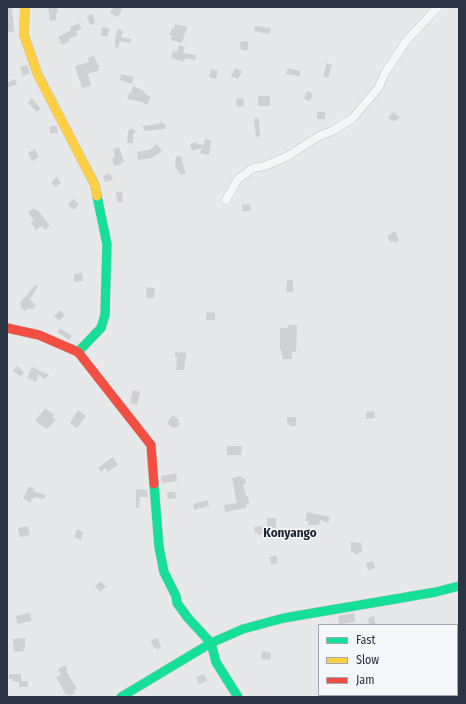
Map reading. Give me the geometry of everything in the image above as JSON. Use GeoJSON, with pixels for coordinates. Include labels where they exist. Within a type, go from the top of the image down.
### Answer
{"type":"FeatureCollection","features":[{"type":"Feature","properties":{"kind":"street"},"geometry":{"type":"LineString","coordinates":[[25,7],[24,36],[38,75],[95,185],[107,244],[105,315],[101,328],[78,352]]}},
{"type":"Feature","properties":{"kind":"street"},"geometry":{"type":"LineString","coordinates":[[226,200],[238,180],[253,168],[265,166],[288,156],[319,136],[332,131],[352,119],[379,86],[407,40],[438,7]]}},
{"type":"Feature","properties":{"kind":"street"},"geometry":{"type":"LineString","coordinates":[[7,328],[39,335],[78,352],[151,446],[159,548],[164,572],[176,596],[177,603],[188,618],[211,643],[216,662],[238,697]]}},
{"type":"Feature","properties":{"kind":"street"},"geometry":{"type":"LineString","coordinates":[[120,697],[211,643],[243,629],[284,618],[436,592],[459,586]]}},
{"type":"Feature","properties":{"kind":"building"},"geometry":{"type":"Polygon","coordinates":[[[7,7],[12,7],[14,32],[8,32],[7,7]]]}},
{"type":"Feature","properties":{"kind":"building"},"geometry":{"type":"Polygon","coordinates":[[[48,7],[57,7],[58,13],[56,13],[56,20],[50,21],[48,7]]]}},
{"type":"Feature","properties":{"kind":"building"},"geometry":{"type":"Polygon","coordinates":[[[113,7],[123,7],[118,17],[110,13],[113,7]]]}},
{"type":"Feature","properties":{"kind":"building"},"geometry":{"type":"Polygon","coordinates":[[[93,14],[95,23],[90,25],[87,16],[93,14]]]}},
{"type":"Feature","properties":{"kind":"building"},"geometry":{"type":"Polygon","coordinates":[[[79,23],[81,29],[76,31],[78,35],[68,39],[70,41],[62,45],[58,37],[71,30],[70,27],[79,23]]]}},
{"type":"Feature","properties":{"kind":"building"},"geometry":{"type":"Polygon","coordinates":[[[175,24],[187,27],[182,43],[171,40],[172,36],[169,35],[172,28],[174,29],[175,24]]]}},
{"type":"Feature","properties":{"kind":"building"},"geometry":{"type":"Polygon","coordinates":[[[255,26],[271,28],[269,34],[254,31],[255,26]]]}},
{"type":"Feature","properties":{"kind":"building"},"geometry":{"type":"Polygon","coordinates":[[[102,27],[109,28],[108,36],[101,36],[102,27]]]}},
{"type":"Feature","properties":{"kind":"building"},"geometry":{"type":"Polygon","coordinates":[[[118,29],[123,31],[121,37],[131,39],[130,43],[120,41],[118,48],[115,47],[115,37],[118,29]]]}},
{"type":"Feature","properties":{"kind":"building"},"geometry":{"type":"Polygon","coordinates":[[[248,41],[248,50],[241,50],[240,42],[248,41]]]}},
{"type":"Feature","properties":{"kind":"building"},"geometry":{"type":"Polygon","coordinates":[[[179,45],[185,47],[183,53],[196,55],[195,60],[185,58],[184,62],[171,58],[173,51],[177,52],[179,45]]]}},
{"type":"Feature","properties":{"kind":"building"},"geometry":{"type":"Polygon","coordinates":[[[94,56],[99,70],[88,74],[91,86],[82,88],[75,66],[89,62],[88,58],[94,56]]]}},
{"type":"Feature","properties":{"kind":"building"},"geometry":{"type":"Polygon","coordinates":[[[327,63],[332,65],[328,78],[323,76],[327,63]]]}},
{"type":"Feature","properties":{"kind":"building"},"geometry":{"type":"Polygon","coordinates":[[[27,65],[30,73],[23,76],[20,67],[27,65]]]}},
{"type":"Feature","properties":{"kind":"building"},"geometry":{"type":"Polygon","coordinates":[[[235,68],[242,71],[238,79],[231,76],[235,68]]]}},
{"type":"Feature","properties":{"kind":"building"},"geometry":{"type":"Polygon","coordinates":[[[288,68],[300,71],[300,76],[286,74],[288,68]]]}},
{"type":"Feature","properties":{"kind":"building"},"geometry":{"type":"Polygon","coordinates":[[[211,69],[218,71],[216,79],[209,77],[211,69]]]}},
{"type":"Feature","properties":{"kind":"building"},"geometry":{"type":"Polygon","coordinates":[[[121,74],[134,77],[132,84],[120,80],[121,74]]]}},
{"type":"Feature","properties":{"kind":"building"},"geometry":{"type":"Polygon","coordinates":[[[15,79],[17,84],[7,88],[7,83],[15,79]]]}},
{"type":"Feature","properties":{"kind":"building"},"geometry":{"type":"Polygon","coordinates":[[[133,86],[144,91],[144,93],[151,97],[147,105],[142,102],[127,99],[133,86]]]}},
{"type":"Feature","properties":{"kind":"building"},"geometry":{"type":"Polygon","coordinates":[[[307,91],[313,94],[310,101],[304,99],[307,91]]]}},
{"type":"Feature","properties":{"kind":"building"},"geometry":{"type":"Polygon","coordinates":[[[258,96],[270,96],[270,106],[258,106],[258,96]]]}},
{"type":"Feature","properties":{"kind":"building"},"geometry":{"type":"Polygon","coordinates":[[[32,98],[41,109],[37,112],[28,103],[32,98]]]}},
{"type":"Feature","properties":{"kind":"building"},"geometry":{"type":"Polygon","coordinates":[[[243,98],[244,106],[237,107],[236,99],[243,98]]]}},
{"type":"Feature","properties":{"kind":"building"},"geometry":{"type":"Polygon","coordinates":[[[317,112],[325,112],[325,119],[317,119],[317,112]]]}},
{"type":"Feature","properties":{"kind":"building"},"geometry":{"type":"Polygon","coordinates":[[[393,112],[400,117],[396,121],[388,118],[393,112]]]}},
{"type":"Feature","properties":{"kind":"building"},"geometry":{"type":"Polygon","coordinates":[[[258,118],[260,136],[256,137],[254,119],[258,118]]]}},
{"type":"Feature","properties":{"kind":"building"},"geometry":{"type":"Polygon","coordinates":[[[160,122],[167,125],[165,129],[144,131],[143,126],[159,124],[160,122]]]}},
{"type":"Feature","properties":{"kind":"building"},"geometry":{"type":"Polygon","coordinates":[[[50,126],[57,126],[58,133],[50,134],[50,126]]]}},
{"type":"Feature","properties":{"kind":"building"},"geometry":{"type":"Polygon","coordinates":[[[131,128],[136,131],[133,135],[133,143],[127,143],[128,132],[131,128]]]}},
{"type":"Feature","properties":{"kind":"building"},"geometry":{"type":"Polygon","coordinates":[[[205,139],[211,140],[209,155],[200,153],[202,148],[192,151],[190,144],[196,142],[197,144],[204,145],[205,139]]]}},
{"type":"Feature","properties":{"kind":"building"},"geometry":{"type":"Polygon","coordinates":[[[157,144],[162,151],[152,158],[138,160],[137,152],[149,150],[157,144]]]}},
{"type":"Feature","properties":{"kind":"building"},"geometry":{"type":"Polygon","coordinates":[[[119,147],[124,162],[114,166],[112,158],[115,157],[113,149],[119,147]]]}},
{"type":"Feature","properties":{"kind":"building"},"geometry":{"type":"Polygon","coordinates":[[[35,149],[39,157],[32,161],[28,153],[35,149]]]}},
{"type":"Feature","properties":{"kind":"building"},"geometry":{"type":"Polygon","coordinates":[[[176,156],[182,157],[182,162],[186,173],[181,175],[179,173],[175,166],[176,156]]]}},
{"type":"Feature","properties":{"kind":"building"},"geometry":{"type":"Polygon","coordinates":[[[110,173],[113,180],[105,182],[103,176],[110,173]]]}},
{"type":"Feature","properties":{"kind":"building"},"geometry":{"type":"Polygon","coordinates":[[[57,177],[61,183],[55,187],[51,182],[57,177]]]}},
{"type":"Feature","properties":{"kind":"building"},"geometry":{"type":"Polygon","coordinates":[[[116,192],[122,192],[123,202],[117,202],[116,192]]]}},
{"type":"Feature","properties":{"kind":"building"},"geometry":{"type":"Polygon","coordinates":[[[73,199],[79,204],[74,210],[68,205],[73,199]]]}},
{"type":"Feature","properties":{"kind":"building"},"geometry":{"type":"Polygon","coordinates":[[[250,204],[251,210],[243,212],[242,205],[250,204]]]}},
{"type":"Feature","properties":{"kind":"building"},"geometry":{"type":"Polygon","coordinates":[[[34,208],[35,210],[37,209],[50,226],[45,230],[42,226],[36,230],[31,222],[34,221],[28,212],[34,208]]]}},
{"type":"Feature","properties":{"kind":"building"},"geometry":{"type":"Polygon","coordinates":[[[395,231],[399,240],[395,243],[393,241],[390,242],[387,236],[395,231]]]}},
{"type":"Feature","properties":{"kind":"building"},"geometry":{"type":"Polygon","coordinates":[[[82,273],[83,281],[74,282],[74,274],[82,273]]]}},
{"type":"Feature","properties":{"kind":"building"},"geometry":{"type":"Polygon","coordinates":[[[287,280],[293,280],[293,292],[286,292],[287,280]]]}},
{"type":"Feature","properties":{"kind":"building"},"geometry":{"type":"Polygon","coordinates":[[[35,285],[38,286],[30,299],[36,306],[32,310],[29,308],[25,311],[20,306],[20,303],[35,285]]]}},
{"type":"Feature","properties":{"kind":"building"},"geometry":{"type":"Polygon","coordinates":[[[147,287],[155,288],[154,298],[146,298],[147,287]]]}},
{"type":"Feature","properties":{"kind":"building"},"geometry":{"type":"Polygon","coordinates":[[[60,310],[65,315],[59,321],[54,316],[60,310]]]}},
{"type":"Feature","properties":{"kind":"building"},"geometry":{"type":"Polygon","coordinates":[[[207,312],[215,313],[215,320],[206,320],[207,312]]]}},
{"type":"Feature","properties":{"kind":"building"},"geometry":{"type":"Polygon","coordinates":[[[288,325],[297,325],[296,352],[292,352],[292,359],[283,359],[280,350],[280,328],[288,328],[288,325]]]}},
{"type":"Feature","properties":{"kind":"building"},"geometry":{"type":"Polygon","coordinates":[[[60,328],[72,336],[69,340],[57,332],[60,328]]]}},
{"type":"Feature","properties":{"kind":"building"},"geometry":{"type":"Polygon","coordinates":[[[175,352],[186,353],[184,370],[176,370],[177,358],[175,357],[175,352]]]}},
{"type":"Feature","properties":{"kind":"building"},"geometry":{"type":"Polygon","coordinates":[[[17,366],[24,372],[21,377],[13,371],[17,366]]]}},
{"type":"Feature","properties":{"kind":"building"},"geometry":{"type":"Polygon","coordinates":[[[32,367],[49,375],[44,379],[39,374],[36,382],[27,378],[32,367]]]}},
{"type":"Feature","properties":{"kind":"building"},"geometry":{"type":"Polygon","coordinates":[[[133,390],[140,392],[137,405],[130,403],[133,390]]]}},
{"type":"Feature","properties":{"kind":"building"},"geometry":{"type":"Polygon","coordinates":[[[45,408],[54,415],[53,417],[56,420],[47,429],[35,421],[45,408]]]}},
{"type":"Feature","properties":{"kind":"building"},"geometry":{"type":"Polygon","coordinates":[[[78,410],[86,416],[77,428],[70,423],[78,410]]]}},
{"type":"Feature","properties":{"kind":"building"},"geometry":{"type":"Polygon","coordinates":[[[374,411],[375,418],[366,419],[366,412],[374,411]]]}},
{"type":"Feature","properties":{"kind":"building"},"geometry":{"type":"Polygon","coordinates":[[[173,415],[179,420],[178,422],[180,424],[176,428],[173,428],[167,423],[173,415]]]}},
{"type":"Feature","properties":{"kind":"building"},"geometry":{"type":"Polygon","coordinates":[[[287,417],[296,417],[296,426],[289,426],[289,423],[287,423],[287,417]]]}},
{"type":"Feature","properties":{"kind":"building"},"geometry":{"type":"Polygon","coordinates":[[[227,446],[242,446],[241,455],[227,455],[227,446]]]}},
{"type":"Feature","properties":{"kind":"building"},"geometry":{"type":"Polygon","coordinates":[[[113,457],[118,465],[108,472],[105,468],[101,472],[98,468],[113,457]]]}},
{"type":"Feature","properties":{"kind":"building"},"geometry":{"type":"Polygon","coordinates":[[[176,473],[177,481],[162,483],[161,476],[176,473]]]}},
{"type":"Feature","properties":{"kind":"building"},"geometry":{"type":"Polygon","coordinates":[[[241,476],[242,479],[245,478],[246,484],[243,484],[246,496],[248,496],[249,504],[246,504],[246,508],[225,512],[224,505],[237,503],[232,478],[241,476]]]}},
{"type":"Feature","properties":{"kind":"building"},"geometry":{"type":"Polygon","coordinates":[[[29,486],[34,489],[33,491],[46,495],[44,499],[34,497],[30,503],[23,498],[29,486]]]}},
{"type":"Feature","properties":{"kind":"building"},"geometry":{"type":"Polygon","coordinates":[[[136,489],[147,490],[148,497],[140,497],[139,508],[136,508],[136,489]]]}},
{"type":"Feature","properties":{"kind":"building"},"geometry":{"type":"Polygon","coordinates":[[[167,492],[175,492],[176,498],[168,499],[167,492]]]}},
{"type":"Feature","properties":{"kind":"building"},"geometry":{"type":"Polygon","coordinates":[[[208,500],[209,506],[194,510],[193,504],[208,500]]]}},
{"type":"Feature","properties":{"kind":"building"},"geometry":{"type":"Polygon","coordinates":[[[307,512],[330,517],[328,523],[320,520],[319,525],[308,525],[309,521],[305,521],[307,512]]]}},
{"type":"Feature","properties":{"kind":"building"},"geometry":{"type":"Polygon","coordinates":[[[267,518],[276,518],[276,528],[267,528],[267,518]]]}},
{"type":"Feature","properties":{"kind":"building"},"geometry":{"type":"Polygon","coordinates":[[[28,526],[30,535],[20,537],[18,528],[28,526]]]}},
{"type":"Feature","properties":{"kind":"building"},"geometry":{"type":"Polygon","coordinates":[[[264,526],[265,532],[263,532],[263,534],[258,535],[258,533],[255,533],[254,527],[264,526]]]}},
{"type":"Feature","properties":{"kind":"building"},"geometry":{"type":"Polygon","coordinates":[[[77,529],[83,532],[81,540],[74,537],[77,529]]]}},
{"type":"Feature","properties":{"kind":"building"},"geometry":{"type":"Polygon","coordinates":[[[351,542],[361,543],[362,552],[359,552],[359,554],[354,554],[354,552],[351,552],[351,542]]]}},
{"type":"Feature","properties":{"kind":"building"},"geometry":{"type":"Polygon","coordinates":[[[276,555],[278,563],[271,565],[270,557],[276,555]]]}},
{"type":"Feature","properties":{"kind":"building"},"geometry":{"type":"Polygon","coordinates":[[[373,561],[375,568],[368,570],[366,563],[373,561]]]}},
{"type":"Feature","properties":{"kind":"building"},"geometry":{"type":"Polygon","coordinates":[[[101,581],[106,587],[100,592],[95,586],[101,581]]]}},
{"type":"Feature","properties":{"kind":"building"},"geometry":{"type":"Polygon","coordinates":[[[30,613],[31,621],[17,624],[16,616],[30,613]]]}},
{"type":"Feature","properties":{"kind":"building"},"geometry":{"type":"Polygon","coordinates":[[[354,613],[355,622],[339,624],[338,616],[354,613]]]}},
{"type":"Feature","properties":{"kind":"building"},"geometry":{"type":"Polygon","coordinates":[[[374,616],[376,624],[369,624],[368,618],[374,616]]]}},
{"type":"Feature","properties":{"kind":"building"},"geometry":{"type":"Polygon","coordinates":[[[25,638],[25,648],[23,648],[24,651],[14,652],[13,639],[25,638]]]}},
{"type":"Feature","properties":{"kind":"building"},"geometry":{"type":"Polygon","coordinates":[[[158,638],[161,648],[156,649],[153,647],[151,640],[158,638]]]}},
{"type":"Feature","properties":{"kind":"building"},"geometry":{"type":"Polygon","coordinates":[[[262,651],[271,653],[270,660],[261,659],[262,651]]]}},
{"type":"Feature","properties":{"kind":"building"},"geometry":{"type":"Polygon","coordinates":[[[65,665],[68,670],[66,671],[77,689],[73,691],[75,693],[69,696],[68,694],[66,695],[56,677],[61,675],[58,669],[65,665]]]}},
{"type":"Feature","properties":{"kind":"building"},"geometry":{"type":"Polygon","coordinates":[[[9,674],[21,674],[21,681],[28,681],[28,687],[19,687],[19,682],[9,679],[9,674]]]}},
{"type":"Feature","properties":{"kind":"building"},"geometry":{"type":"Polygon","coordinates":[[[204,674],[207,681],[199,684],[196,677],[204,674]]]}},
{"type":"Feature","properties":{"kind":"traffic: fast"},"geometry":{"type":"LineString","coordinates":[[78,352],[101,328],[105,315],[107,244],[97,196]]}},
{"type":"Feature","properties":{"kind":"traffic: fast"},"geometry":{"type":"LineString","coordinates":[[154,484],[159,547],[164,572],[176,596],[177,603],[188,618],[211,643],[216,662],[238,697]]}},
{"type":"Feature","properties":{"kind":"traffic: fast"},"geometry":{"type":"LineString","coordinates":[[121,697],[211,643],[243,629],[284,618],[436,592],[459,586]]}},
{"type":"Feature","properties":{"kind":"traffic: slow"},"geometry":{"type":"LineString","coordinates":[[25,7],[24,35],[38,75],[95,185],[97,196]]}},
{"type":"Feature","properties":{"kind":"traffic: jam"},"geometry":{"type":"LineString","coordinates":[[7,328],[39,335],[78,352],[151,445],[154,484]]}},
{"type":"Feature","properties":{"kind":"district","name":"Konyango"},"geometry":{"type":"Point","coordinates":[290,533]}}]}
